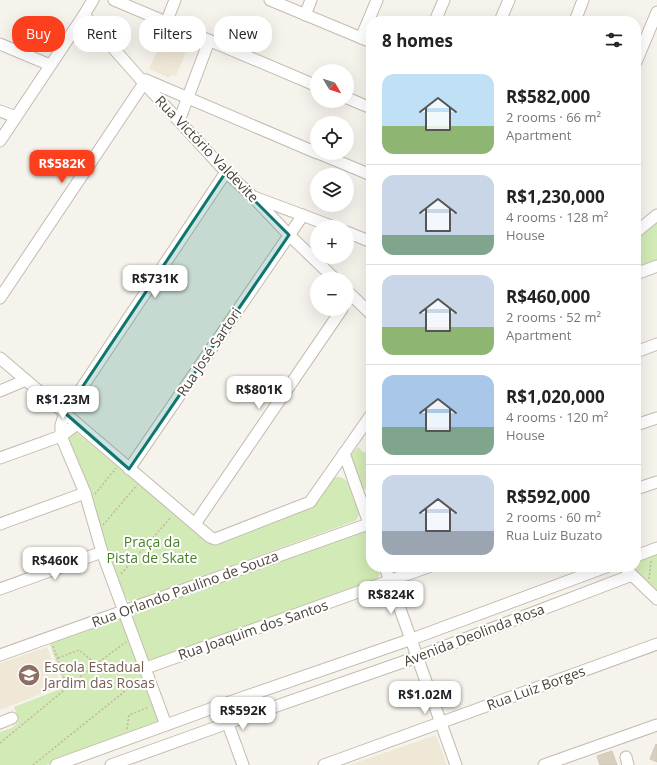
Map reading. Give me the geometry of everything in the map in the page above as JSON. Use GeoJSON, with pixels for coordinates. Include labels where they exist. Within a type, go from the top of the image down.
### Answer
{"type":"FeatureCollection","features":[{"type":"Feature","properties":{"kind":"street"},"geometry":{"type":"LineString","coordinates":[[0,141],[93,0]]}},
{"type":"Feature","properties":{"kind":"street"},"geometry":{"type":"LineString","coordinates":[[114,0],[150,16]]}},
{"type":"Feature","properties":{"kind":"street"},"geometry":{"type":"LineString","coordinates":[[169,16],[176,0]]}},
{"type":"Feature","properties":{"kind":"street"},"geometry":{"type":"LineString","coordinates":[[270,0],[366,40]]}},
{"type":"Feature","properties":{"kind":"street"},"geometry":{"type":"LineString","coordinates":[[305,15],[311,0]]}},
{"type":"Feature","properties":{"kind":"street"},"geometry":{"type":"LineString","coordinates":[[372,16],[376,0]]}},
{"type":"Feature","properties":{"kind":"street"},"geometry":{"type":"LineString","coordinates":[[437,16],[444,0]]}},
{"type":"Feature","properties":{"kind":"street"},"geometry":{"type":"LineString","coordinates":[[502,16],[509,0]]}},
{"type":"Feature","properties":{"kind":"street"},"geometry":{"type":"LineString","coordinates":[[577,16],[583,0]]}},
{"type":"Feature","properties":{"kind":"street"},"geometry":{"type":"LineString","coordinates":[[641,50],[657,12]]}},
{"type":"Feature","properties":{"kind":"street","name":"Rua Victório Valdevite"},"geometry":{"type":"LineString","coordinates":[[84,15],[226,172],[328,272]]}},
{"type":"Feature","properties":{"kind":"street"},"geometry":{"type":"LineString","coordinates":[[206,40],[310,83]]}},
{"type":"Feature","properties":{"kind":"street"},"geometry":{"type":"LineString","coordinates":[[179,121],[209,41]]}},
{"type":"Feature","properties":{"kind":"street"},"geometry":{"type":"LineString","coordinates":[[0,44],[50,65]]}},
{"type":"Feature","properties":{"kind":"street"},"geometry":{"type":"LineString","coordinates":[[0,298],[145,81],[310,150]]}},
{"type":"Feature","properties":{"kind":"street"},"geometry":{"type":"LineString","coordinates":[[354,101],[366,106]]}},
{"type":"Feature","properties":{"kind":"street"},"geometry":{"type":"LineString","coordinates":[[0,111],[16,117]]}},
{"type":"Feature","properties":{"kind":"street"},"geometry":{"type":"LineString","coordinates":[[335,160],[366,173]]}},
{"type":"Feature","properties":{"kind":"street"},"geometry":{"type":"LineString","coordinates":[[166,725],[102,552],[86,498],[61,436],[61,425],[65,413],[226,172]]}},
{"type":"Feature","properties":{"kind":"street"},"geometry":{"type":"LineString","coordinates":[[252,196],[316,220]]}},
{"type":"Feature","properties":{"kind":"street"},"geometry":{"type":"LineString","coordinates":[[641,228],[654,217],[657,207]]}},
{"type":"Feature","properties":{"kind":"street","name":"Rua José Sartori"},"geometry":{"type":"LineString","coordinates":[[125,465],[303,215]]}},
{"type":"Feature","properties":{"kind":"street"},"geometry":{"type":"LineString","coordinates":[[354,235],[366,240]]}},
{"type":"Feature","properties":{"kind":"street"},"geometry":{"type":"LineString","coordinates":[[641,272],[657,266]]}},
{"type":"Feature","properties":{"kind":"street"},"geometry":{"type":"LineString","coordinates":[[354,300],[366,310]]}},
{"type":"Feature","properties":{"kind":"street"},"geometry":{"type":"LineString","coordinates":[[195,524],[337,316]]}},
{"type":"Feature","properties":{"kind":"street"},"geometry":{"type":"LineString","coordinates":[[641,350],[657,344]]}},
{"type":"Feature","properties":{"kind":"street"},"geometry":{"type":"LineString","coordinates":[[0,358],[210,537],[219,538],[306,505],[313,499],[366,422]]}},
{"type":"Feature","properties":{"kind":"street"},"geometry":{"type":"LineString","coordinates":[[0,391],[26,380]]}},
{"type":"Feature","properties":{"kind":"street"},"geometry":{"type":"LineString","coordinates":[[641,423],[657,418]]}},
{"type":"Feature","properties":{"kind":"street"},"geometry":{"type":"LineString","coordinates":[[0,458],[61,436],[78,424]]}},
{"type":"Feature","properties":{"kind":"street"},"geometry":{"type":"LineString","coordinates":[[344,453],[366,515]]}},
{"type":"Feature","properties":{"kind":"street"},"geometry":{"type":"LineString","coordinates":[[641,487],[657,482]]}},
{"type":"Feature","properties":{"kind":"street"},"geometry":{"type":"LineString","coordinates":[[0,524],[86,498]]}},
{"type":"Feature","properties":{"kind":"street","name":"Rua Orlando Paulino de Souza"},"geometry":{"type":"LineString","coordinates":[[0,655],[366,527]]}},
{"type":"Feature","properties":{"kind":"street"},"geometry":{"type":"LineString","coordinates":[[641,555],[654,551]]}},
{"type":"Feature","properties":{"kind":"street"},"geometry":{"type":"LineString","coordinates":[[0,590],[102,552]]}},
{"type":"Feature","properties":{"kind":"street"},"geometry":{"type":"LineString","coordinates":[[387,572],[456,765]]}},
{"type":"Feature","properties":{"kind":"street","name":"Rua Joaquim dos Santos"},"geometry":{"type":"LineString","coordinates":[[146,670],[415,572]]}},
{"type":"Feature","properties":{"kind":"street","name":"Avenida Deolinda Rosa"},"geometry":{"type":"LineString","coordinates":[[56,765],[221,705],[412,639],[593,572]]}},
{"type":"Feature","properties":{"kind":"street","name":"Avenida Deolinda Rosa"},"geometry":{"type":"LineString","coordinates":[[111,765],[228,722],[417,657],[627,572]]}},
{"type":"Feature","properties":{"kind":"street"},"geometry":{"type":"LineString","coordinates":[[630,572],[657,599]]}},
{"type":"Feature","properties":{"kind":"street","name":"Rua Luiz Borges"},"geometry":{"type":"LineString","coordinates":[[324,765],[657,644]]}},
{"type":"Feature","properties":{"kind":"street"},"geometry":{"type":"LineString","coordinates":[[221,705],[243,765]]}},
{"type":"Feature","properties":{"kind":"street"},"geometry":{"type":"LineString","coordinates":[[0,723],[12,718]]}},
{"type":"Feature","properties":{"kind":"street"},"geometry":{"type":"LineString","coordinates":[[544,765],[657,725]]}},
{"type":"Feature","properties":{"kind":"path"},"geometry":{"type":"LineString","coordinates":[[86,498],[125,465]]}},
{"type":"Feature","properties":{"kind":"path"},"geometry":{"type":"LineString","coordinates":[[97,533],[142,479]]}},
{"type":"Feature","properties":{"kind":"path"},"geometry":{"type":"LineString","coordinates":[[113,583],[178,510]]}},
{"type":"Feature","properties":{"kind":"path"},"geometry":{"type":"LineString","coordinates":[[649,583],[654,551]]}},
{"type":"Feature","properties":{"kind":"path"},"geometry":{"type":"LineString","coordinates":[[0,743],[67,687],[134,636]]}},
{"type":"Feature","properties":{"kind":"path"},"geometry":{"type":"LineString","coordinates":[[50,637],[67,687]]}},
{"type":"Feature","properties":{"kind":"path"},"geometry":{"type":"LineString","coordinates":[[57,658],[79,650],[96,664]]}},
{"type":"Feature","properties":{"kind":"path"},"geometry":{"type":"LineString","coordinates":[[33,765],[146,670]]}},
{"type":"Feature","properties":{"kind":"path"},"geometry":{"type":"LineString","coordinates":[[125,740],[129,715],[158,703]]}},
{"type":"Feature","properties":{"kind":"highlighted area"},"geometry":{"type":"Polygon","coordinates":[[[226,172],[289,235],[129,469],[65,413],[226,172]]]}},
{"type":"Feature","properties":{"kind":"shaded area"},"geometry":{"type":"Polygon","coordinates":[[[157,52],[186,52],[176,76],[171,75],[169,78],[149,69],[157,52]]]}},
{"type":"Feature","properties":{"kind":"shaded area","name":"Escola Estadual Jardim das Rosas"},"geometry":{"type":"Polygon","coordinates":[[[47,647],[62,686],[0,710],[0,663],[47,647]]]}},
{"type":"Feature","properties":{"kind":"shaded area"},"geometry":{"type":"Polygon","coordinates":[[[436,735],[447,765],[349,765],[436,735]]]}},
{"type":"Feature","properties":{"kind":"green space"},"geometry":{"type":"Polygon","coordinates":[[[657,222],[657,261],[641,267],[641,235],[657,222]]]}},
{"type":"Feature","properties":{"kind":"green space","name":"Praça da Pista de Skate"},"geometry":{"type":"Polygon","coordinates":[[[76,432],[207,541],[312,504],[332,478],[338,477],[348,482],[360,512],[355,521],[134,601],[129,601],[123,595],[68,439],[68,437],[76,432]]]}},
{"type":"Feature","properties":{"kind":"green space"},"geometry":{"type":"Polygon","coordinates":[[[358,447],[364,453],[366,451],[366,488],[361,490],[349,456],[358,447]]]}},
{"type":"Feature","properties":{"kind":"green space"},"geometry":{"type":"Polygon","coordinates":[[[363,530],[366,533],[366,572],[380,573],[378,578],[155,660],[150,660],[145,656],[132,619],[135,611],[363,530]]]}},
{"type":"Feature","properties":{"kind":"green space"},"geometry":{"type":"Polygon","coordinates":[[[657,553],[657,590],[637,572],[641,572],[641,559],[657,553]]]}},
{"type":"Feature","properties":{"kind":"green space"},"geometry":{"type":"Polygon","coordinates":[[[121,618],[159,718],[155,725],[46,765],[0,765],[0,732],[13,727],[19,720],[14,707],[65,687],[49,642],[121,618]]]}},
{"type":"Feature","properties":{"kind":"building"},"geometry":{"type":"Polygon","coordinates":[[[656,744],[657,745],[657,762],[650,759],[656,744]]]}},
{"type":"Feature","properties":{"kind":"building"},"geometry":{"type":"Polygon","coordinates":[[[612,751],[617,765],[600,765],[597,756],[612,751]]]}},
{"type":"Feature","properties":{"kind":"place","name":"Escola Estadual Jardim das Rosas"},"geometry":{"type":"Point","coordinates":[29,675]}}]}
